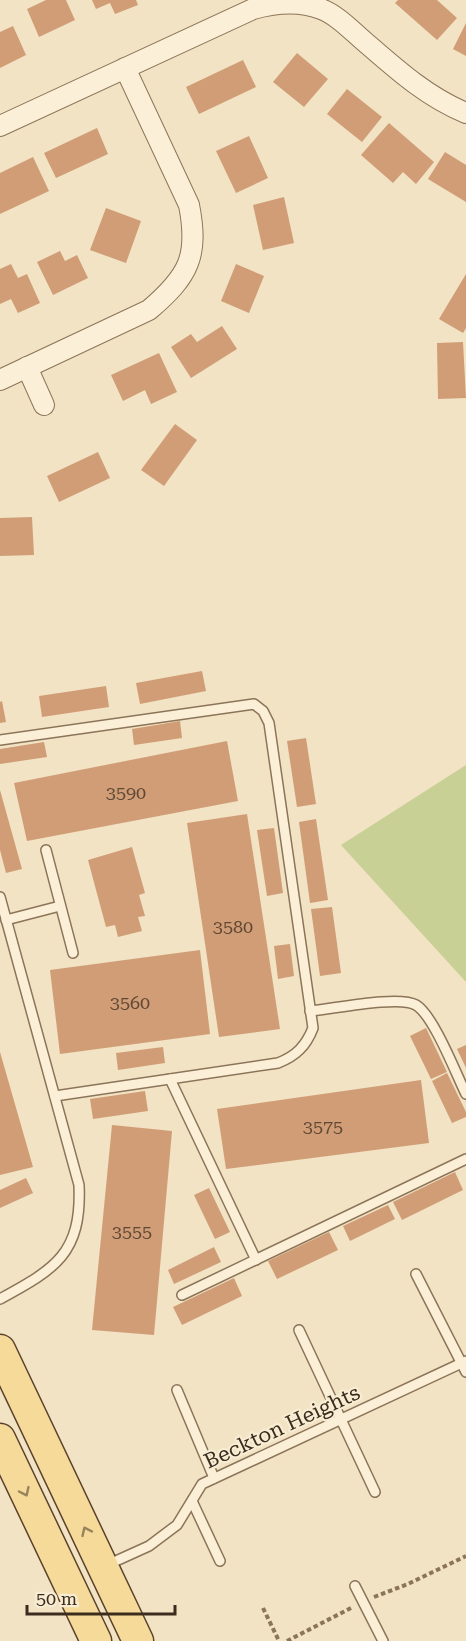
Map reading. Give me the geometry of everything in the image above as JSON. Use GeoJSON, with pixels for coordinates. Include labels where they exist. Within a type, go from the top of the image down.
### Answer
{"type":"FeatureCollection","features":[{"type":"Feature","properties":{"kind":"main road"},"geometry":{"type":"LineString","coordinates":[[0,1350],[138,1641]]}},
{"type":"Feature","properties":{"kind":"main road"},"geometry":{"type":"LineString","coordinates":[[0,1439],[96,1641]]}},
{"type":"Feature","properties":{"kind":"street"},"geometry":{"type":"LineString","coordinates":[[0,126],[253,9],[276,3],[297,3],[321,9],[337,18],[407,78],[432,96],[466,113]]}},
{"type":"Feature","properties":{"kind":"street"},"geometry":{"type":"LineString","coordinates":[[0,380],[149,310],[168,294],[183,275],[193,252],[194,229],[189,204],[125,68]]}},
{"type":"Feature","properties":{"kind":"street"},"geometry":{"type":"LineString","coordinates":[[27,367],[44,405]]}},
{"type":"Feature","properties":{"kind":"lane"},"geometry":{"type":"LineString","coordinates":[[0,740],[254,704],[263,711],[269,723],[313,1028],[308,1040],[291,1058],[278,1063],[55,1096]]}},
{"type":"Feature","properties":{"kind":"lane"},"geometry":{"type":"LineString","coordinates":[[46,850],[73,953]]}},
{"type":"Feature","properties":{"kind":"lane"},"geometry":{"type":"LineString","coordinates":[[0,897],[79,1185],[80,1210],[69,1249],[52,1267],[32,1282],[0,1299]]}},
{"type":"Feature","properties":{"kind":"lane"},"geometry":{"type":"LineString","coordinates":[[6,920],[60,906]]}},
{"type":"Feature","properties":{"kind":"lane"},"geometry":{"type":"LineString","coordinates":[[310,1011],[394,1001],[416,1005],[429,1018],[466,1094]]}},
{"type":"Feature","properties":{"kind":"lane"},"geometry":{"type":"LineString","coordinates":[[170,1079],[256,1260]]}},
{"type":"Feature","properties":{"kind":"lane"},"geometry":{"type":"LineString","coordinates":[[182,1295],[466,1159]]}},
{"type":"Feature","properties":{"kind":"lane"},"geometry":{"type":"LineString","coordinates":[[416,1274],[465,1365]]}},
{"type":"Feature","properties":{"kind":"lane"},"geometry":{"type":"LineString","coordinates":[[299,1330],[375,1492]]}},
{"type":"Feature","properties":{"kind":"lane","name":"Beckton Heights"},"geometry":{"type":"LineString","coordinates":[[103,1567],[149,1546],[177,1526],[202,1484],[341,1419],[465,1365]]}},
{"type":"Feature","properties":{"kind":"lane"},"geometry":{"type":"LineString","coordinates":[[177,1390],[214,1478]]}},
{"type":"Feature","properties":{"kind":"lane"},"geometry":{"type":"LineString","coordinates":[[192,1501],[220,1561]]}},
{"type":"Feature","properties":{"kind":"lane"},"geometry":{"type":"LineString","coordinates":[[355,1586],[383,1641]]}},
{"type":"Feature","properties":{"kind":"path"},"geometry":{"type":"LineString","coordinates":[[263,1608],[279,1641]]}},
{"type":"Feature","properties":{"kind":"green space"},"geometry":{"type":"Polygon","coordinates":[[[466,765],[466,982],[341,845],[466,765]]]}},
{"type":"Feature","properties":{"kind":"building"},"geometry":{"type":"Polygon","coordinates":[[[46,0],[66,0],[75,20],[39,37],[27,9],[46,0]]]}},
{"type":"Feature","properties":{"kind":"building"},"geometry":{"type":"Polygon","coordinates":[[[92,0],[136,0],[138,5],[115,14],[110,3],[96,9],[92,0]]]}},
{"type":"Feature","properties":{"kind":"building"},"geometry":{"type":"Polygon","coordinates":[[[398,0],[437,0],[457,18],[437,40],[395,3],[398,0]]]}},
{"type":"Feature","properties":{"kind":"building"},"geometry":{"type":"Polygon","coordinates":[[[466,23],[466,56],[453,49],[466,23]]]}},
{"type":"Feature","properties":{"kind":"building"},"geometry":{"type":"Polygon","coordinates":[[[13,26],[26,55],[0,68],[0,32],[13,26]]]}},
{"type":"Feature","properties":{"kind":"building"},"geometry":{"type":"Polygon","coordinates":[[[297,53],[328,79],[304,107],[273,82],[297,53]]]}},
{"type":"Feature","properties":{"kind":"building"},"geometry":{"type":"Polygon","coordinates":[[[243,60],[256,87],[199,114],[186,87],[243,60]]]}},
{"type":"Feature","properties":{"kind":"building"},"geometry":{"type":"Polygon","coordinates":[[[347,89],[382,117],[362,142],[327,114],[347,89]]]}},
{"type":"Feature","properties":{"kind":"building"},"geometry":{"type":"Polygon","coordinates":[[[389,123],[434,162],[416,184],[403,172],[393,183],[361,155],[389,123]]]}},
{"type":"Feature","properties":{"kind":"building"},"geometry":{"type":"Polygon","coordinates":[[[97,128],[108,154],[56,178],[44,153],[97,128]]]}},
{"type":"Feature","properties":{"kind":"building"},"geometry":{"type":"Polygon","coordinates":[[[249,136],[268,178],[236,193],[216,151],[249,136]]]}},
{"type":"Feature","properties":{"kind":"building"},"geometry":{"type":"Polygon","coordinates":[[[445,152],[466,165],[466,202],[428,179],[445,152]]]}},
{"type":"Feature","properties":{"kind":"building"},"geometry":{"type":"Polygon","coordinates":[[[33,157],[49,191],[0,214],[0,173],[33,157]]]}},
{"type":"Feature","properties":{"kind":"building"},"geometry":{"type":"Polygon","coordinates":[[[284,197],[294,243],[263,250],[253,205],[284,197]]]}},
{"type":"Feature","properties":{"kind":"building"},"geometry":{"type":"Polygon","coordinates":[[[106,208],[141,221],[126,263],[90,250],[106,208]]]}},
{"type":"Feature","properties":{"kind":"building"},"geometry":{"type":"Polygon","coordinates":[[[60,251],[65,261],[77,255],[88,278],[53,295],[37,262],[60,251]]]}},
{"type":"Feature","properties":{"kind":"building"},"geometry":{"type":"Polygon","coordinates":[[[11,264],[18,278],[27,274],[40,303],[18,313],[11,299],[0,304],[0,269],[11,264]]]}},
{"type":"Feature","properties":{"kind":"building"},"geometry":{"type":"Polygon","coordinates":[[[236,264],[264,276],[249,313],[221,301],[236,264]]]}},
{"type":"Feature","properties":{"kind":"building"},"geometry":{"type":"Polygon","coordinates":[[[466,274],[466,328],[463,333],[439,319],[466,274]]]}},
{"type":"Feature","properties":{"kind":"building"},"geometry":{"type":"Polygon","coordinates":[[[222,326],[237,349],[191,378],[171,347],[191,334],[197,342],[222,326]]]}},
{"type":"Feature","properties":{"kind":"building"},"geometry":{"type":"Polygon","coordinates":[[[463,342],[466,398],[438,399],[437,343],[463,342]]]}},
{"type":"Feature","properties":{"kind":"building"},"geometry":{"type":"Polygon","coordinates":[[[159,353],[177,392],[151,404],[145,390],[123,401],[111,375],[159,353]]]}},
{"type":"Feature","properties":{"kind":"building"},"geometry":{"type":"Polygon","coordinates":[[[175,424],[197,440],[164,486],[141,470],[175,424]]]}},
{"type":"Feature","properties":{"kind":"building"},"geometry":{"type":"Polygon","coordinates":[[[98,452],[110,478],[59,502],[47,476],[98,452]]]}},
{"type":"Feature","properties":{"kind":"building"},"geometry":{"type":"Polygon","coordinates":[[[32,517],[34,555],[0,556],[0,518],[32,517]]]}},
{"type":"Feature","properties":{"kind":"building"},"geometry":{"type":"Polygon","coordinates":[[[202,671],[206,691],[140,704],[136,683],[202,671]]]}},
{"type":"Feature","properties":{"kind":"building"},"geometry":{"type":"Polygon","coordinates":[[[106,686],[109,707],[42,717],[39,696],[106,686]]]}},
{"type":"Feature","properties":{"kind":"building"},"geometry":{"type":"Polygon","coordinates":[[[2,701],[6,722],[0,723],[0,702],[2,701]]]}},
{"type":"Feature","properties":{"kind":"building"},"geometry":{"type":"Polygon","coordinates":[[[180,721],[182,738],[134,745],[132,729],[180,721]]]}},
{"type":"Feature","properties":{"kind":"building"},"geometry":{"type":"Polygon","coordinates":[[[306,738],[316,804],[297,807],[287,741],[306,738]]]}},
{"type":"Feature","properties":{"kind":"building"},"geometry":{"type":"Polygon","coordinates":[[[227,741],[238,801],[27,841],[14,783],[227,741]]]}},
{"type":"Feature","properties":{"kind":"building"},"geometry":{"type":"Polygon","coordinates":[[[44,742],[47,757],[0,764],[0,749],[44,742]]]}},
{"type":"Feature","properties":{"kind":"building"},"geometry":{"type":"Polygon","coordinates":[[[0,790],[22,869],[6,873],[0,850],[0,790]]]}},
{"type":"Feature","properties":{"kind":"building"},"geometry":{"type":"Polygon","coordinates":[[[247,814],[280,1029],[219,1037],[187,823],[247,814]]]}},
{"type":"Feature","properties":{"kind":"building"},"geometry":{"type":"Polygon","coordinates":[[[316,819],[328,900],[310,903],[299,822],[316,819]]]}},
{"type":"Feature","properties":{"kind":"building"},"geometry":{"type":"Polygon","coordinates":[[[274,828],[283,893],[267,896],[257,830],[274,828]]]}},
{"type":"Feature","properties":{"kind":"building"},"geometry":{"type":"Polygon","coordinates":[[[132,847],[145,893],[139,895],[145,916],[138,917],[142,931],[118,937],[115,925],[106,927],[88,860],[132,847]]]}},
{"type":"Feature","properties":{"kind":"building"},"geometry":{"type":"Polygon","coordinates":[[[332,907],[341,973],[320,976],[311,909],[332,907]]]}},
{"type":"Feature","properties":{"kind":"building"},"geometry":{"type":"Polygon","coordinates":[[[290,944],[294,976],[278,979],[274,946],[290,944]]]}},
{"type":"Feature","properties":{"kind":"building"},"geometry":{"type":"Polygon","coordinates":[[[200,950],[210,1034],[60,1054],[50,970],[200,950]]]}},
{"type":"Feature","properties":{"kind":"building"},"geometry":{"type":"Polygon","coordinates":[[[426,1028],[447,1072],[431,1079],[410,1036],[426,1028]]]}},
{"type":"Feature","properties":{"kind":"building"},"geometry":{"type":"Polygon","coordinates":[[[466,1045],[466,1068],[457,1049],[466,1045]]]}},
{"type":"Feature","properties":{"kind":"building"},"geometry":{"type":"Polygon","coordinates":[[[163,1047],[165,1063],[118,1070],[116,1053],[163,1047]]]}},
{"type":"Feature","properties":{"kind":"building"},"geometry":{"type":"Polygon","coordinates":[[[0,1052],[33,1167],[0,1175],[0,1052]]]}},
{"type":"Feature","properties":{"kind":"building"},"geometry":{"type":"Polygon","coordinates":[[[447,1073],[466,1112],[466,1117],[452,1123],[432,1081],[447,1073]]]}},
{"type":"Feature","properties":{"kind":"building"},"geometry":{"type":"Polygon","coordinates":[[[421,1080],[429,1143],[226,1169],[217,1109],[421,1080]]]}},
{"type":"Feature","properties":{"kind":"building"},"geometry":{"type":"Polygon","coordinates":[[[145,1091],[148,1111],[93,1119],[90,1099],[145,1091]]]}},
{"type":"Feature","properties":{"kind":"building"},"geometry":{"type":"Polygon","coordinates":[[[112,1125],[172,1131],[154,1335],[92,1330],[112,1125]]]}},
{"type":"Feature","properties":{"kind":"building"},"geometry":{"type":"Polygon","coordinates":[[[455,1172],[463,1190],[402,1220],[393,1202],[455,1172]]]}},
{"type":"Feature","properties":{"kind":"building"},"geometry":{"type":"Polygon","coordinates":[[[26,1178],[33,1193],[0,1208],[0,1190],[26,1178]]]}},
{"type":"Feature","properties":{"kind":"building"},"geometry":{"type":"Polygon","coordinates":[[[209,1188],[230,1232],[215,1239],[194,1195],[209,1188]]]}},
{"type":"Feature","properties":{"kind":"building"},"geometry":{"type":"Polygon","coordinates":[[[388,1205],[395,1219],[350,1241],[343,1226],[388,1205]]]}},
{"type":"Feature","properties":{"kind":"building"},"geometry":{"type":"Polygon","coordinates":[[[329,1232],[338,1250],[277,1279],[268,1261],[329,1232]]]}},
{"type":"Feature","properties":{"kind":"building"},"geometry":{"type":"Polygon","coordinates":[[[214,1247],[221,1262],[174,1284],[168,1270],[214,1247]]]}},
{"type":"Feature","properties":{"kind":"building"},"geometry":{"type":"Polygon","coordinates":[[[234,1278],[242,1296],[182,1325],[173,1307],[234,1278]]]}}]}
